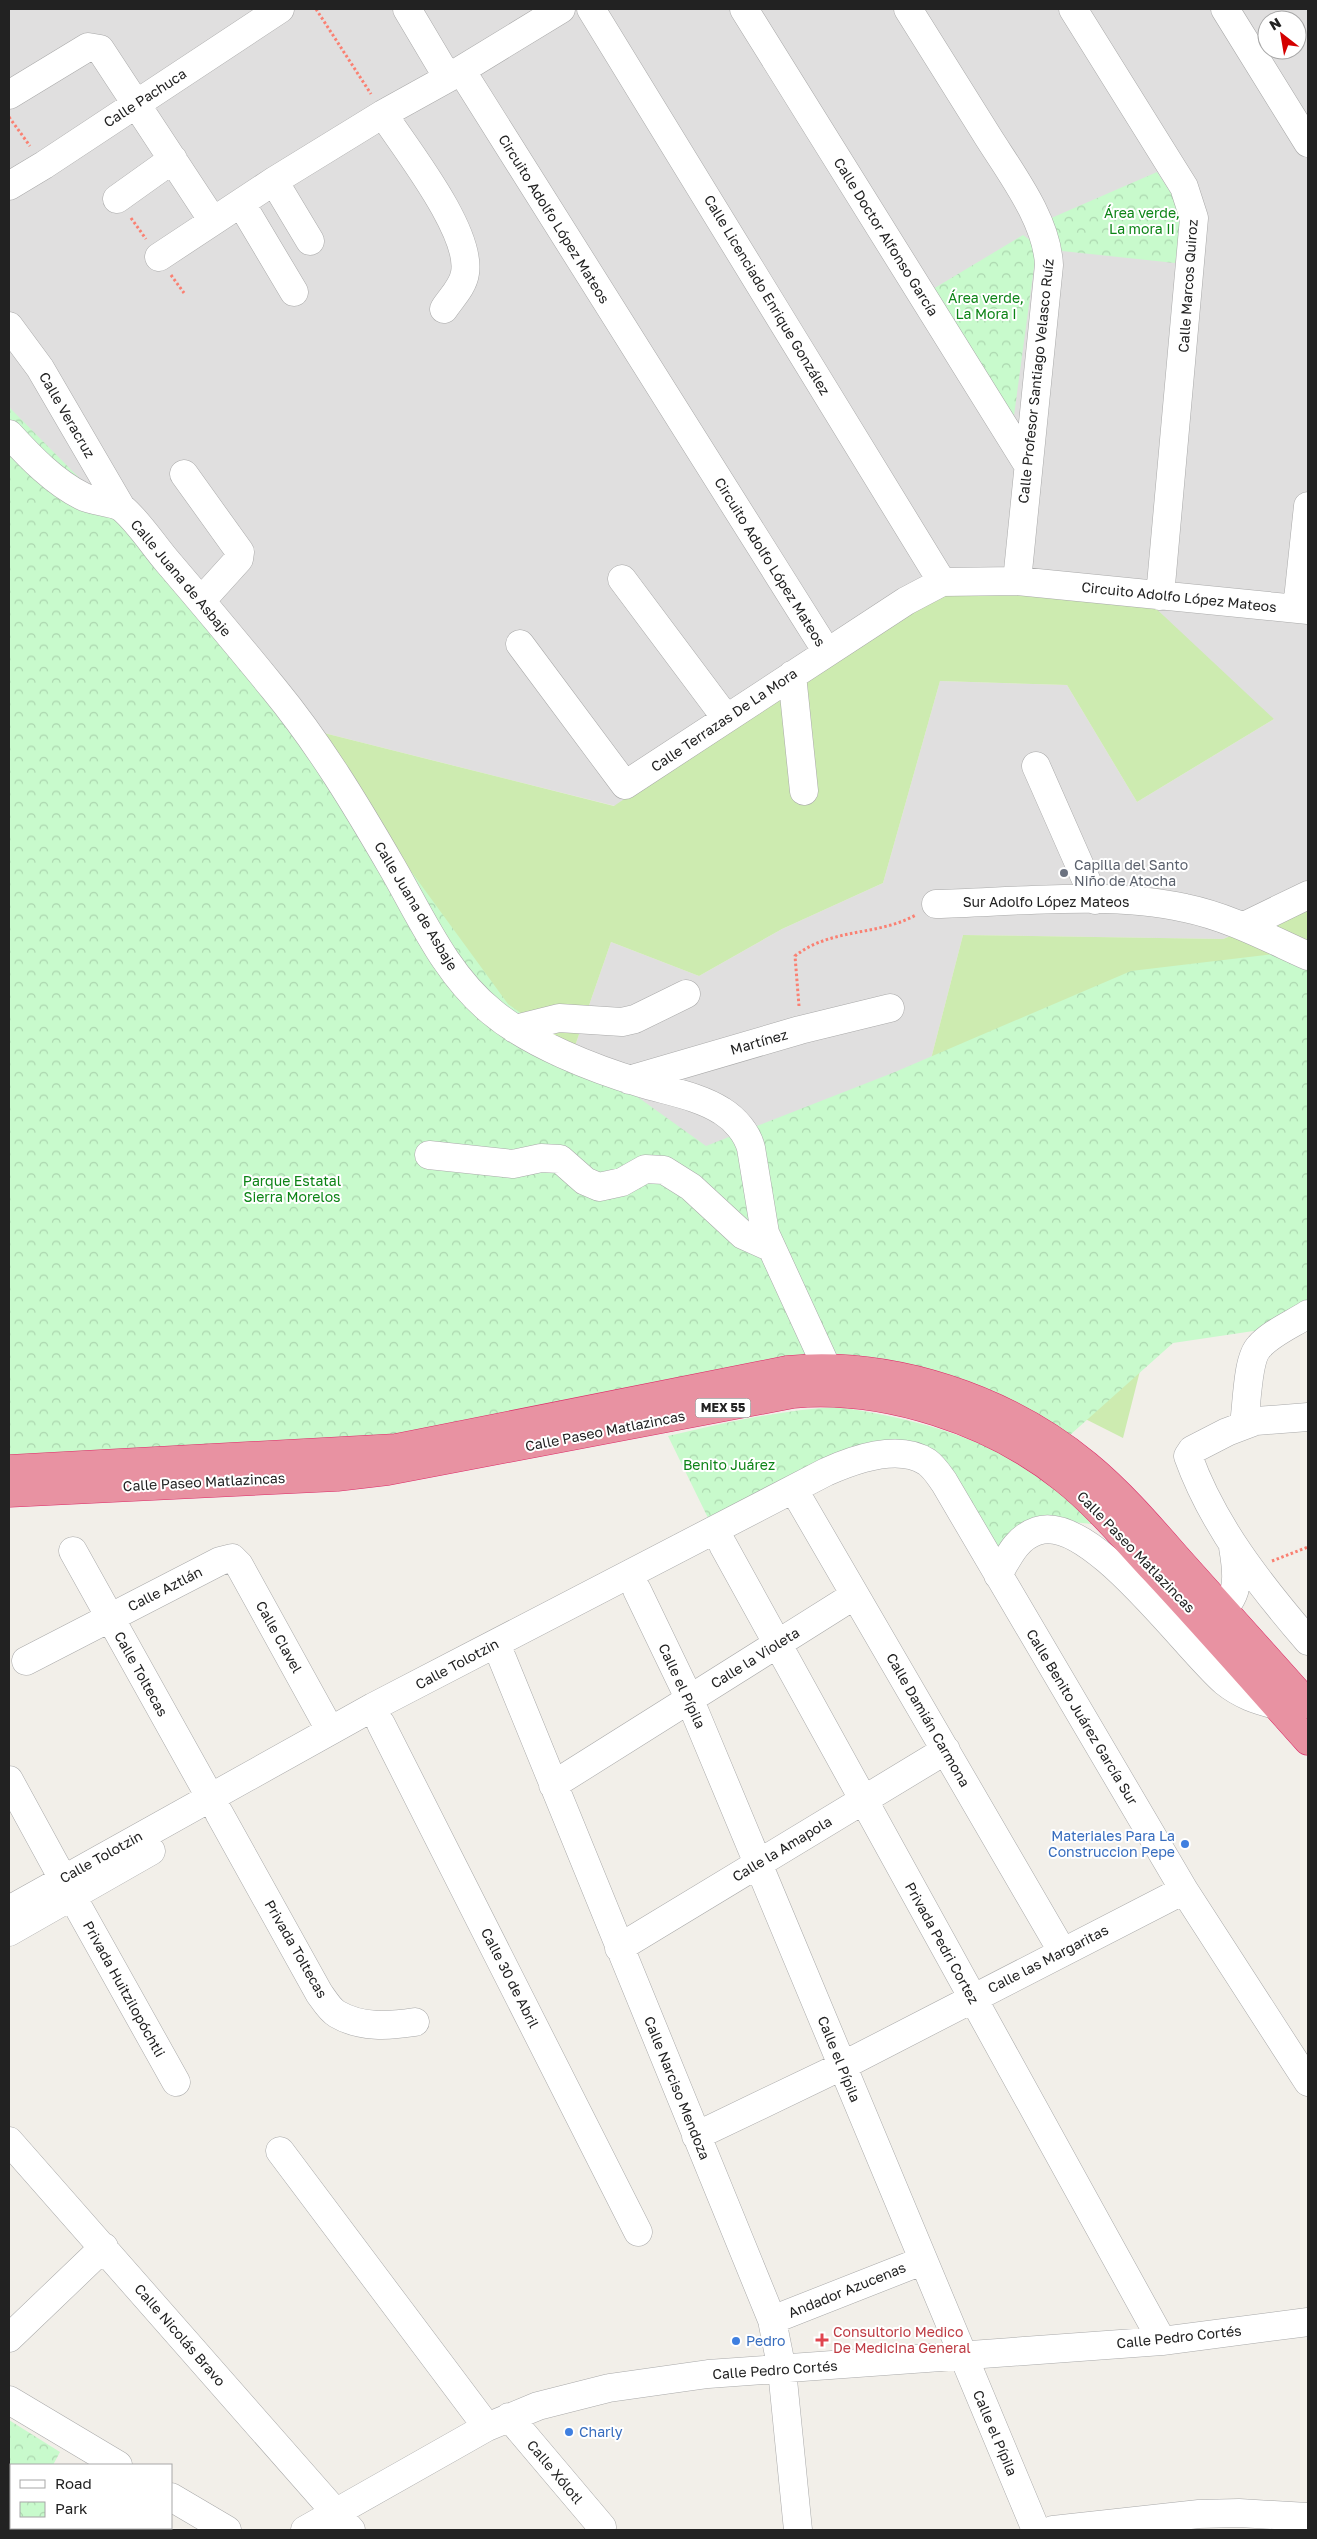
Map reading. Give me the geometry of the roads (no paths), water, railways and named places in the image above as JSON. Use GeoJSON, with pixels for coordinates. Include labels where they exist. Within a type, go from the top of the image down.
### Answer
{"type":"FeatureCollection","features":[{"type":"Feature","properties":{"kind":"highway","name":"Calle Paseo Matlazincas"},"geometry":{"type":"LineString","coordinates":[[9,1469],[396,1448],[787,1370],[846,1368],[892,1376],[952,1390],[1006,1414],[1052,1439],[1087,1464],[1116,1490],[1216,1618],[1276,1705],[1308,1741]]}},
{"type":"Feature","properties":{"kind":"highway","name":"Calle Paseo Matlazincas"},"geometry":{"type":"LineString","coordinates":[[9,1493],[336,1478],[423,1465],[784,1396],[841,1392],[884,1399],[961,1422],[992,1434],[1045,1465],[1076,1489],[1308,1704]]}},
{"type":"Feature","properties":{"kind":"street","name":"Calle Pachuca"},"geometry":{"type":"LineString","coordinates":[[9,186],[44,165],[280,9]]}},
{"type":"Feature","properties":{"kind":"street","name":"Circuito Adolfo López Mateos"},"geometry":{"type":"LineString","coordinates":[[407,9],[455,74],[827,652],[906,601],[942,582],[1017,581],[1303,610]]}},
{"type":"Feature","properties":{"kind":"street","name":"Calle Licenciado Enrique González"},"geometry":{"type":"LineString","coordinates":[[591,9],[942,582]]}},
{"type":"Feature","properties":{"kind":"street","name":"Calle Doctor Alfonso García"},"geometry":{"type":"LineString","coordinates":[[744,9],[1028,465]]}},
{"type":"Feature","properties":{"kind":"street","name":"Calle Profesor Santiago Velasco Ruíz"},"geometry":{"type":"LineString","coordinates":[[908,9],[1018,185],[1035,215],[1049,250],[1017,581]]}},
{"type":"Feature","properties":{"kind":"street","name":"Calle Marcos Quiroz"},"geometry":{"type":"LineString","coordinates":[[1073,9],[1184,187],[1194,218],[1160,596]]}},
{"type":"Feature","properties":{"kind":"street"},"geometry":{"type":"LineString","coordinates":[[1225,9],[1308,143]]}},
{"type":"Feature","properties":{"kind":"street"},"geometry":{"type":"LineString","coordinates":[[159,257],[274,181],[383,114],[455,74],[548,12]]}},
{"type":"Feature","properties":{"kind":"street"},"geometry":{"type":"LineString","coordinates":[[9,94],[92,46],[97,47],[104,53],[213,221]]}},
{"type":"Feature","properties":{"kind":"street"},"geometry":{"type":"LineString","coordinates":[[383,114],[446,210],[463,244],[465,274],[462,284],[444,309]]}},
{"type":"Feature","properties":{"kind":"street"},"geometry":{"type":"LineString","coordinates":[[117,199],[173,159]]}},
{"type":"Feature","properties":{"kind":"street"},"geometry":{"type":"LineString","coordinates":[[274,181],[310,241]]}},
{"type":"Feature","properties":{"kind":"street"},"geometry":{"type":"LineString","coordinates":[[241,202],[294,292]]}},
{"type":"Feature","properties":{"kind":"street","name":"Calle Veracruz"},"geometry":{"type":"LineString","coordinates":[[9,326],[40,368],[121,507]]}},
{"type":"Feature","properties":{"kind":"street","name":"Calle Juana de Asbaje"},"geometry":{"type":"LineString","coordinates":[[9,434],[47,472],[79,495],[91,500],[121,507],[201,601],[320,749],[345,785],[445,958],[469,991],[491,1012],[515,1029],[548,1047],[629,1080],[708,1104],[726,1114],[739,1126],[749,1140],[761,1213],[770,1247],[827,1368]]}},
{"type":"Feature","properties":{"kind":"street"},"geometry":{"type":"LineString","coordinates":[[184,474],[240,552],[239,559],[201,601]]}},
{"type":"Feature","properties":{"kind":"street"},"geometry":{"type":"LineString","coordinates":[[1303,610],[1308,506]]}},
{"type":"Feature","properties":{"kind":"street"},"geometry":{"type":"LineString","coordinates":[[622,579],[726,718]]}},
{"type":"Feature","properties":{"kind":"street","name":"Calle Terrazas De La Mora"},"geometry":{"type":"LineString","coordinates":[[520,644],[621,782],[628,784],[827,652]]}},
{"type":"Feature","properties":{"kind":"street"},"geometry":{"type":"LineString","coordinates":[[792,675],[804,791]]}},
{"type":"Feature","properties":{"kind":"street"},"geometry":{"type":"LineString","coordinates":[[1036,766],[1095,900]]}},
{"type":"Feature","properties":{"kind":"street"},"geometry":{"type":"LineString","coordinates":[[1244,926],[1308,895]]}},
{"type":"Feature","properties":{"kind":"street","name":"Sur Adolfo López Mateos"},"geometry":{"type":"LineString","coordinates":[[936,904],[1095,900],[1184,907],[1244,926],[1308,956]]}},
{"type":"Feature","properties":{"kind":"street"},"geometry":{"type":"LineString","coordinates":[[515,1029],[559,1018],[622,1022],[635,1019],[686,994]]}},
{"type":"Feature","properties":{"kind":"street","name":"Martínez"},"geometry":{"type":"LineString","coordinates":[[629,1080],[800,1030],[890,1008]]}},
{"type":"Feature","properties":{"kind":"street"},"geometry":{"type":"LineString","coordinates":[[429,1155],[513,1164],[541,1158],[560,1159],[585,1181],[599,1187],[622,1182],[645,1170],[664,1170],[691,1186],[743,1235],[770,1247]]}},
{"type":"Feature","properties":{"kind":"street"},"geometry":{"type":"LineString","coordinates":[[1244,1424],[1252,1361],[1256,1351],[1263,1343],[1308,1314]]}},
{"type":"Feature","properties":{"kind":"street"},"geometry":{"type":"LineString","coordinates":[[1308,1417],[1268,1419],[1244,1424],[1192,1450],[1188,1454],[1233,1546],[1308,1641]]}},
{"type":"Feature","properties":{"kind":"street","name":"Calle Tolotzin"},"geometry":{"type":"LineString","coordinates":[[9,1910],[67,1887],[214,1805],[381,1724],[502,1658],[723,1545],[798,1497],[841,1466],[864,1458],[888,1455],[908,1454],[918,1457]]}},
{"type":"Feature","properties":{"kind":"street","name":"Calle Benito Juárez García Sur"},"geometry":{"type":"LineString","coordinates":[[918,1457],[936,1470],[1184,1890],[1308,2082]]}},
{"type":"Feature","properties":{"kind":"street","name":"Calle Tolotzin"},"geometry":{"type":"LineString","coordinates":[[214,1805],[330,1730],[670,1552],[798,1497]]}},
{"type":"Feature","properties":{"kind":"street","name":"Calle Damián Carmona"},"geometry":{"type":"LineString","coordinates":[[798,1497],[1062,1951]]}},
{"type":"Feature","properties":{"kind":"street"},"geometry":{"type":"LineString","coordinates":[[998,1575],[1017,1544],[1027,1535],[1047,1528],[1057,1528],[1069,1532],[1092,1546],[1112,1565],[1226,1683],[1250,1698],[1276,1705]]}},
{"type":"Feature","properties":{"kind":"street","name":"Privada Pedri Cortez"},"geometry":{"type":"LineString","coordinates":[[723,1545],[1162,2341]]}},
{"type":"Feature","properties":{"kind":"street"},"geometry":{"type":"LineString","coordinates":[[1216,1618],[1236,1586],[1233,1546]]}},
{"type":"Feature","properties":{"kind":"street","name":"Calle Toltecas"},"geometry":{"type":"LineString","coordinates":[[72,1551],[214,1805]]}},
{"type":"Feature","properties":{"kind":"street","name":"Calle Clavel"},"geometry":{"type":"LineString","coordinates":[[220,1561],[232,1558],[240,1565],[330,1730]]}},
{"type":"Feature","properties":{"kind":"street","name":"Calle Aztlán"},"geometry":{"type":"LineString","coordinates":[[26,1661],[220,1561]]}},
{"type":"Feature","properties":{"kind":"street","name":"Calle el Pípila"},"geometry":{"type":"LineString","coordinates":[[637,1590],[689,1698],[759,1863],[962,2357],[1036,2530]]}},
{"type":"Feature","properties":{"kind":"street","name":"Calle la Violeta"},"geometry":{"type":"LineString","coordinates":[[553,1785],[855,1595]]}},
{"type":"Feature","properties":{"kind":"street","name":"Calle Narciso Mendoza"},"geometry":{"type":"LineString","coordinates":[[502,1658],[772,2320],[782,2370],[798,2530]]}},
{"type":"Feature","properties":{"kind":"street","name":"Calle 30 de Abril"},"geometry":{"type":"LineString","coordinates":[[381,1724],[638,2232]]}},
{"type":"Feature","properties":{"kind":"street","name":"Calle la Amapola"},"geometry":{"type":"LineString","coordinates":[[619,1948],[946,1750]]}},
{"type":"Feature","properties":{"kind":"street","name":"Privada Huitzilopóchtli"},"geometry":{"type":"LineString","coordinates":[[9,1780],[176,2082]]}},
{"type":"Feature","properties":{"kind":"street","name":"Privada Toltecas"},"geometry":{"type":"LineString","coordinates":[[214,1805],[319,1993],[330,2008],[336,2014],[358,2022],[388,2026],[415,2022]]}},
{"type":"Feature","properties":{"kind":"street","name":"Calle Tolotzin"},"geometry":{"type":"LineString","coordinates":[[9,1932],[67,1887]]}},
{"type":"Feature","properties":{"kind":"street","name":"Calle las Margaritas"},"geometry":{"type":"LineString","coordinates":[[696,2136],[842,2066],[1062,1951],[1184,1890]]}},
{"type":"Feature","properties":{"kind":"street","name":"Calle Nicolás Bravo"},"geometry":{"type":"LineString","coordinates":[[9,2141],[344,2522]]}},
{"type":"Feature","properties":{"kind":"street","name":"Calle Xólotl"},"geometry":{"type":"LineString","coordinates":[[280,2151],[498,2422],[602,2527]]}},
{"type":"Feature","properties":{"kind":"street"},"geometry":{"type":"LineString","coordinates":[[9,2338],[104,2247]]}},
{"type":"Feature","properties":{"kind":"street","name":"Andador Azucenas"},"geometry":{"type":"LineString","coordinates":[[772,2320],[922,2261]]}},
{"type":"Feature","properties":{"kind":"street","name":"Calle Pedro Cortés"},"geometry":{"type":"LineString","coordinates":[[305,2530],[344,2522],[498,2422],[570,2397],[646,2382],[708,2374],[1162,2341],[1308,2322]]}},
{"type":"Feature","properties":{"kind":"street"},"geometry":{"type":"LineString","coordinates":[[9,2400],[116,2464]]}},
{"type":"Feature","properties":{"kind":"street"},"geometry":{"type":"LineString","coordinates":[[172,2498],[227,2530]]}},
{"type":"Feature","properties":{"kind":"street"},"geometry":{"type":"LineString","coordinates":[[1053,2530],[1199,2514],[1239,2513],[1308,2518]]}},
{"type":"Feature","properties":{"kind":"place","name":"Capilla del Santo Niño de Atocha"},"geometry":{"type":"Point","coordinates":[1064,873]}},
{"type":"Feature","properties":{"kind":"place","name":"Materiales Para La Construccion Pepe"},"geometry":{"type":"Point","coordinates":[1185,1844]}},
{"type":"Feature","properties":{"kind":"place","name":"Consultorio Medico De Medicina General"},"geometry":{"type":"Point","coordinates":[822,2340]}},
{"type":"Feature","properties":{"kind":"place","name":"Pedro"},"geometry":{"type":"Point","coordinates":[736,2341]}},
{"type":"Feature","properties":{"kind":"place","name":"Charly"},"geometry":{"type":"Point","coordinates":[569,2432]}},
{"type":"Feature","properties":{"kind":"park label","name":"Área verde, La mora II"},"geometry":{"type":"Point","coordinates":[1142,222]}},
{"type":"Feature","properties":{"kind":"park label","name":"Área verde, La Mora I"},"geometry":{"type":"Point","coordinates":[986,306]}},
{"type":"Feature","properties":{"kind":"park label","name":"Parque Estatal Sierra Morelos"},"geometry":{"type":"Point","coordinates":[292,1190]}},
{"type":"Feature","properties":{"kind":"park label","name":"Benito Juárez"},"geometry":{"type":"Point","coordinates":[729,1465]}}]}
